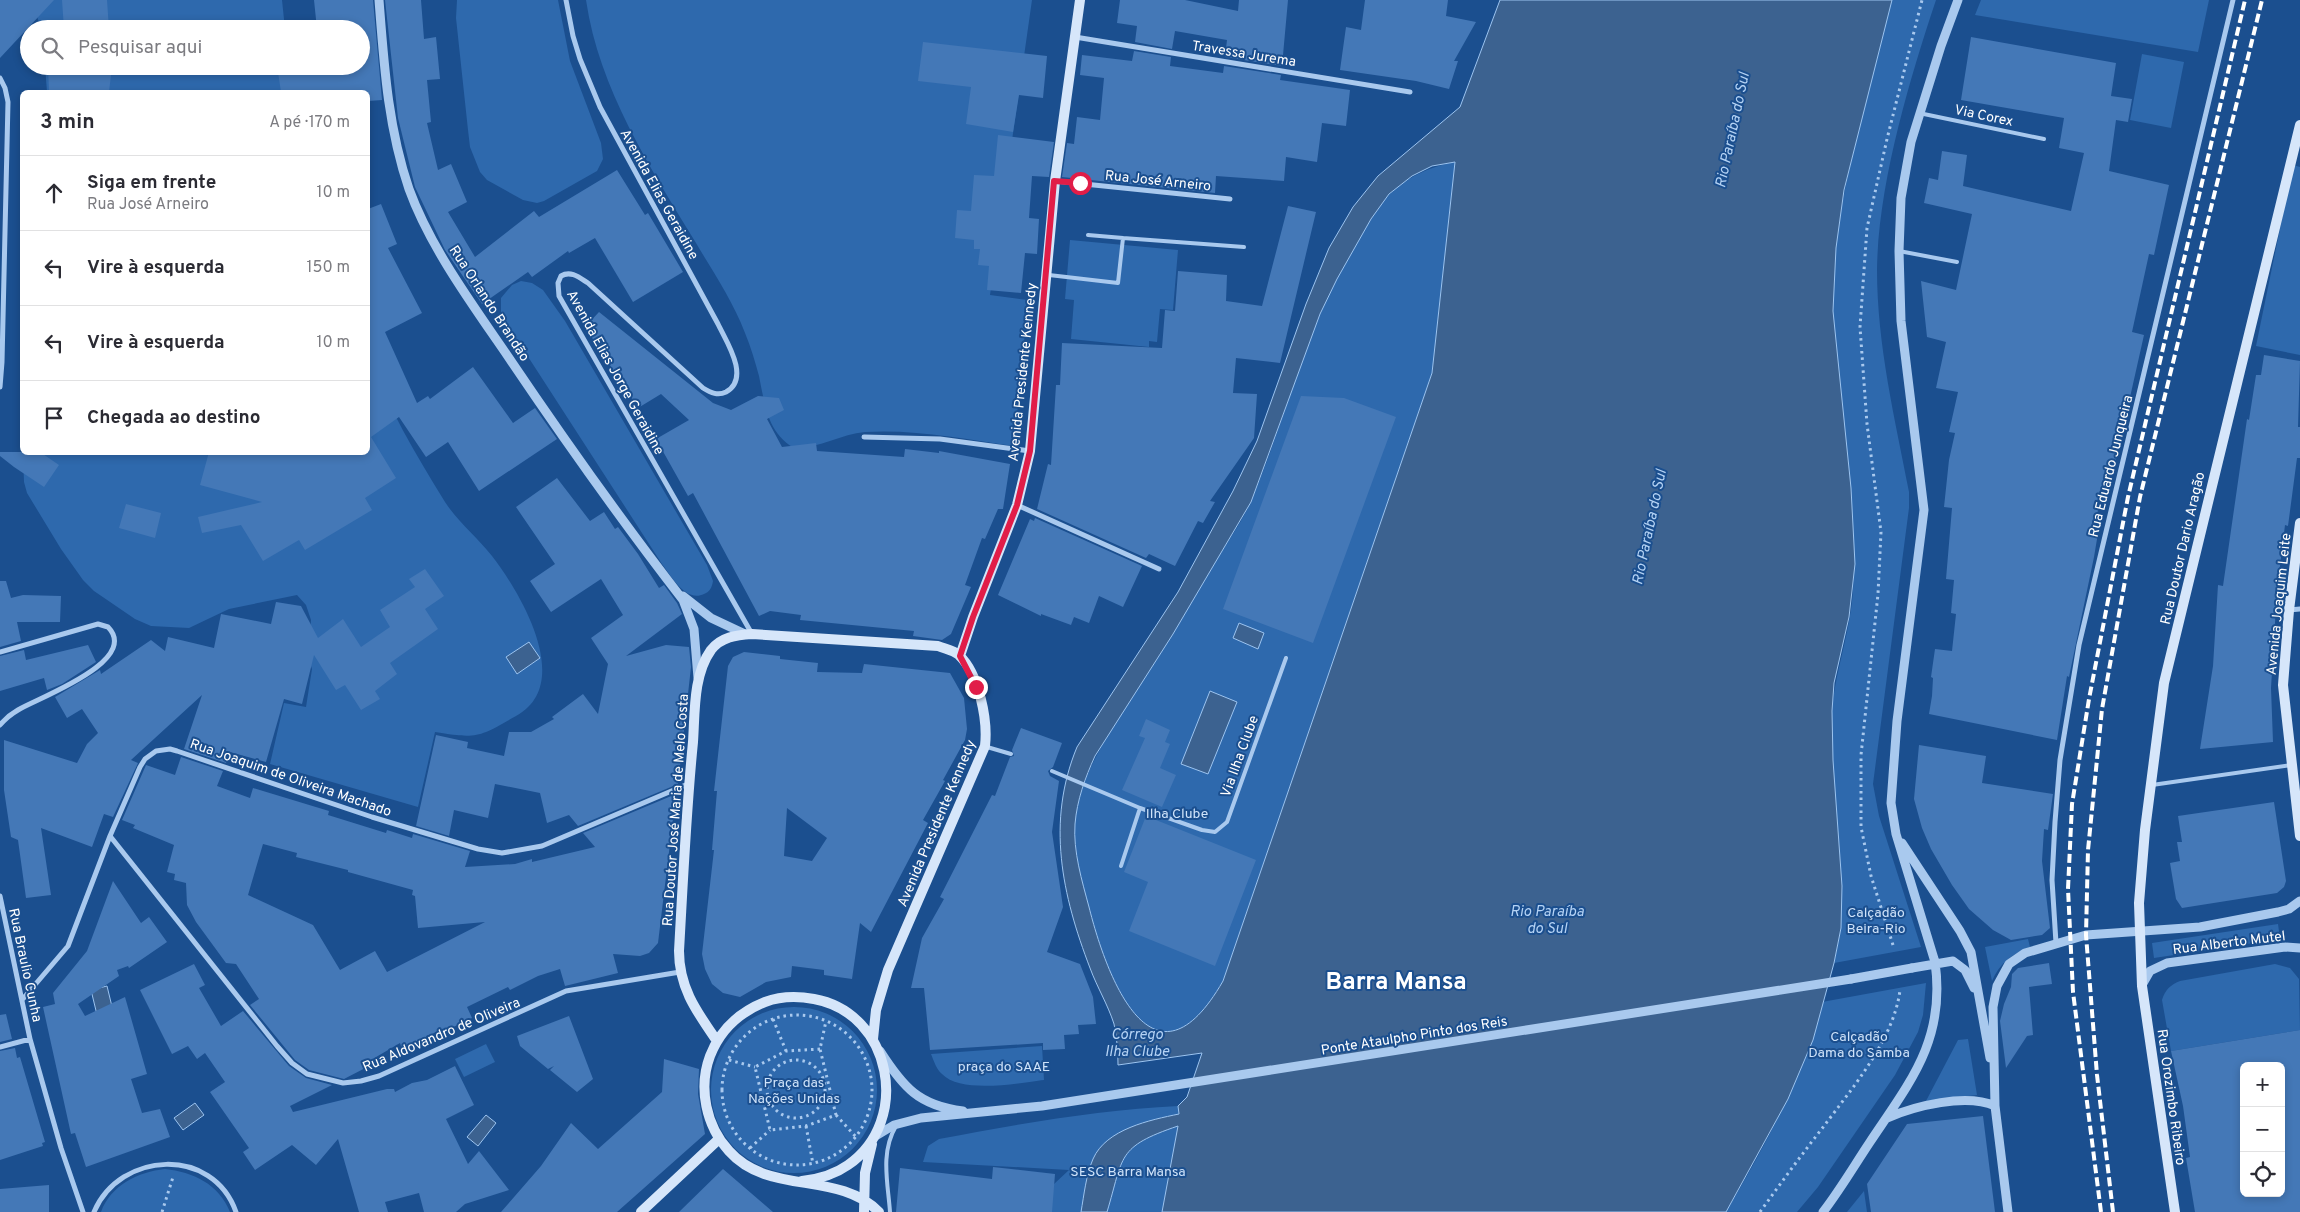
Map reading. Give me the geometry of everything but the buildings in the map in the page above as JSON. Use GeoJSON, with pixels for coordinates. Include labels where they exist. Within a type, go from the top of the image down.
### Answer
{"type":"FeatureCollection","features":[{"type":"Feature","properties":{"kind":"main road","name":"Avenida Presidente Kennedy"},"geometry":{"type":"LineString","coordinates":[[875,1043],[876,1010],[888,970],[985,746],[984,711],[976,687],[960,656],[973,617],[1017,505],[1030,451],[1054,181],[1080,0]]}},
{"type":"Feature","properties":{"kind":"main road","name":"Rua Doutor Dario Aragão"},"geometry":{"type":"LineString","coordinates":[[2142,986],[2140,874],[2164,683],[2257,297],[2297,155],[2300,125]]}},
{"type":"Feature","properties":{"kind":"main road","name":"Avenida Joaquim Leite"},"geometry":{"type":"LineString","coordinates":[[2300,527],[2289,610],[2283,685],[2300,836]]}},
{"type":"Feature","properties":{"kind":"main road","name":"Rua Doutor José Maria de Melo Costa"},"geometry":{"type":"LineString","coordinates":[[717,1041],[690,1001],[680,972],[679,951],[689,784],[698,685],[705,660],[714,646],[728,637],[748,634],[938,646],[952,650],[960,656]]}},
{"type":"Feature","properties":{"kind":"main road","name":"Rua Orozimbo Ribeiro"},"geometry":{"type":"LineString","coordinates":[[2142,986],[2175,1212]]}},
{"type":"Feature","properties":{"kind":"main road"},"geometry":{"type":"LineString","coordinates":[[802,1181],[826,1176],[848,1166],[866,1149],[883,1119],[887,1101],[888,1082],[884,1064],[875,1043],[863,1026],[843,1010],[820,1000],[803,997],[769,1001],[754,1007],[734,1022],[717,1041],[710,1057],[704,1090],[706,1107],[719,1139],[729,1152],[755,1171],[786,1181],[802,1181],[838,1188],[864,1199],[879,1212]]}},
{"type":"Feature","properties":{"kind":"main road"},"geometry":{"type":"LineString","coordinates":[[864,1212],[867,1161],[874,1137]]}},
{"type":"Feature","properties":{"kind":"main road"},"geometry":{"type":"LineString","coordinates":[[641,1212],[719,1139]]}},
{"type":"Feature","properties":{"kind":"street","name":"Rua Orlando Brandão"},"geometry":{"type":"LineString","coordinates":[[379,0],[389,113],[397,152],[421,217],[480,314],[522,378],[566,442],[670,584]]}},
{"type":"Feature","properties":{"kind":"street","name":"Avenida Elias Geraidine"},"geometry":{"type":"LineString","coordinates":[[566,0],[573,36],[580,59],[600,107],[732,354],[737,368],[737,377],[734,385],[726,392]]}},
{"type":"Feature","properties":{"kind":"street"},"geometry":{"type":"LineString","coordinates":[[1823,1212],[1912,1078],[1929,1044],[1937,1013],[1938,983],[1935,962],[1896,834],[1891,803],[1906,640],[1924,510],[1901,321],[1899,251],[1904,179],[1919,113],[1958,0]]}},
{"type":"Feature","properties":{"kind":"street","name":"Rua Eduardo Junqueira"},"geometry":{"type":"LineString","coordinates":[[2056,943],[2052,880],[2058,778],[2079,645],[2233,0]]}},
{"type":"Feature","properties":{"kind":"street","name":"Travessa Jurema"},"geometry":{"type":"LineString","coordinates":[[1075,37],[1410,92]]}},
{"type":"Feature","properties":{"kind":"street"},"geometry":{"type":"LineString","coordinates":[[0,78],[5,88],[8,102],[0,387]]}},
{"type":"Feature","properties":{"kind":"street","name":"Rua José Arneiro"},"geometry":{"type":"LineString","coordinates":[[1054,181],[1230,199]]}},
{"type":"Feature","properties":{"kind":"street","name":"Avenida Elias Jorge Geraidine"},"geometry":{"type":"LineString","coordinates":[[726,392],[716,394],[704,388],[588,283],[572,274],[562,276],[558,283],[558,292],[568,313],[748,634]]}},
{"type":"Feature","properties":{"kind":"street"},"geometry":{"type":"LineString","coordinates":[[864,437],[940,439],[1030,451]]}},
{"type":"Feature","properties":{"kind":"street"},"geometry":{"type":"LineString","coordinates":[[1017,505],[1159,569]]}},
{"type":"Feature","properties":{"kind":"street"},"geometry":{"type":"LineString","coordinates":[[670,584],[711,618],[748,634]]}},
{"type":"Feature","properties":{"kind":"street"},"geometry":{"type":"LineString","coordinates":[[670,584],[682,600],[692,619],[696,642],[698,685]]}},
{"type":"Feature","properties":{"kind":"street"},"geometry":{"type":"LineString","coordinates":[[2289,610],[2300,609]]}},
{"type":"Feature","properties":{"kind":"street"},"geometry":{"type":"LineString","coordinates":[[0,652],[98,624],[108,627],[114,640],[112,653],[100,666],[78,680],[19,710],[0,725]]}},
{"type":"Feature","properties":{"kind":"street","name":"Rua Joaquim de Oliveira Machado"},"geometry":{"type":"LineString","coordinates":[[22,1000],[68,946],[110,836],[140,767],[151,754],[162,749],[178,751],[372,817],[478,849],[502,853],[542,846],[689,784]]}},
{"type":"Feature","properties":{"kind":"street"},"geometry":{"type":"LineString","coordinates":[[1896,834],[1966,941],[1974,968],[1982,1020]]}},
{"type":"Feature","properties":{"kind":"street","name":"Rua Aldovandro de Oliveira"},"geometry":{"type":"LineString","coordinates":[[110,836],[282,1052],[292,1063],[307,1074],[326,1080],[343,1083],[379,1076],[566,991],[680,972]]}},
{"type":"Feature","properties":{"kind":"street","name":"Rua Braulio Cunha"},"geometry":{"type":"LineString","coordinates":[[0,896],[30,1039],[61,1148],[83,1212]]}},
{"type":"Feature","properties":{"kind":"street","name":"Rua Alberto Mutel"},"geometry":{"type":"LineString","coordinates":[[1994,1075],[1993,1007],[1997,986],[2002,973],[2017,958],[2056,943],[2086,935],[2140,933],[2213,925],[2278,912],[2288,909],[2300,901]]}},
{"type":"Feature","properties":{"kind":"street","name":"Rua Alberto Mutel"},"geometry":{"type":"LineString","coordinates":[[2142,986],[2150,971],[2167,963],[2285,947],[2300,948]]}},
{"type":"Feature","properties":{"kind":"street"},"geometry":{"type":"LineString","coordinates":[[1935,962],[1953,961],[1965,970],[1975,991],[1994,1075],[2008,1212]]}},
{"type":"Feature","properties":{"kind":"street","name":"Ponte Ataulpho Pinto dos Reis"},"geometry":{"type":"LineString","coordinates":[[980,1113],[1042,1106],[1851,979],[1935,962]]}},
{"type":"Feature","properties":{"kind":"street"},"geometry":{"type":"LineString","coordinates":[[0,1047],[30,1039]]}},
{"type":"Feature","properties":{"kind":"street"},"geometry":{"type":"LineString","coordinates":[[875,1043],[894,1072],[916,1096],[945,1108],[980,1113]]}},
{"type":"Feature","properties":{"kind":"street"},"geometry":{"type":"LineString","coordinates":[[1886,1118],[1914,1108],[1966,1101],[1982,1101],[1996,1106]]}},
{"type":"Feature","properties":{"kind":"street"},"geometry":{"type":"LineString","coordinates":[[874,1137],[887,1128],[921,1118],[980,1113]]}},
{"type":"Feature","properties":{"kind":"street"},"geometry":{"type":"LineString","coordinates":[[94,1212],[104,1193],[124,1175],[150,1165],[177,1164],[211,1179],[224,1192],[236,1212]]}},
{"type":"Feature","properties":{"kind":"lane","name":"Via Corex"},"geometry":{"type":"LineString","coordinates":[[1919,113],[2044,139]]}},
{"type":"Feature","properties":{"kind":"lane"},"geometry":{"type":"LineString","coordinates":[[1088,234],[1244,247]]}},
{"type":"Feature","properties":{"kind":"lane"},"geometry":{"type":"LineString","coordinates":[[1046,275],[1118,283],[1123,238]]}},
{"type":"Feature","properties":{"kind":"lane"},"geometry":{"type":"LineString","coordinates":[[1899,251],[1958,262]]}},
{"type":"Feature","properties":{"kind":"lane","name":"Via Ilha Clube"},"geometry":{"type":"LineString","coordinates":[[1052,771],[1140,808],[1208,832],[1215,832],[1224,827],[1286,658]]}},
{"type":"Feature","properties":{"kind":"lane"},"geometry":{"type":"LineString","coordinates":[[985,746],[1011,754]]}},
{"type":"Feature","properties":{"kind":"lane"},"geometry":{"type":"LineString","coordinates":[[2150,785],[2291,765]]}},
{"type":"Feature","properties":{"kind":"lane"},"geometry":{"type":"LineString","coordinates":[[1121,866],[1140,808]]}},
{"type":"Feature","properties":{"kind":"lane"},"geometry":{"type":"LineString","coordinates":[[890,1212],[886,1160],[891,1136],[898,1124]]}},
{"type":"Feature","properties":{"kind":"path"},"geometry":{"type":"LineString","coordinates":[[1893,945],[1871,876],[1861,827],[1861,755],[1878,594],[1882,532],[1867,424],[1860,327],[1867,228],[1922,0]]}},
{"type":"Feature","properties":{"kind":"path"},"geometry":{"type":"LineString","coordinates":[[1760,1212],[1847,1095],[1882,1042],[1898,1007],[1900,990]]}},
{"type":"Feature","properties":{"kind":"path"},"geometry":{"type":"LineString","coordinates":[[803,1016],[826,1021],[851,1038],[864,1057],[869,1072],[871,1102],[864,1124],[856,1137],[840,1152],[813,1164],[783,1164],[769,1160],[750,1148],[735,1132],[726,1112],[722,1089],[729,1060],[747,1034],[773,1019],[803,1016]]}},
{"type":"Feature","properties":{"kind":"path"},"geometry":{"type":"LineString","coordinates":[[773,1019],[786,1051]]}},
{"type":"Feature","properties":{"kind":"path"},"geometry":{"type":"LineString","coordinates":[[826,1021],[820,1049],[836,1115],[856,1137]]}},
{"type":"Feature","properties":{"kind":"path"},"geometry":{"type":"LineString","coordinates":[[729,1060],[755,1067],[786,1051],[820,1049]]}},
{"type":"Feature","properties":{"kind":"path"},"geometry":{"type":"LineString","coordinates":[[800,1060],[807,1062],[814,1066],[823,1078],[825,1086],[823,1101],[813,1113],[806,1117],[795,1119],[783,1116],[770,1104],[766,1092],[768,1080],[774,1069],[785,1062],[800,1060]]}},
{"type":"Feature","properties":{"kind":"path"},"geometry":{"type":"LineString","coordinates":[[755,1067],[770,1130]]}},
{"type":"Feature","properties":{"kind":"path"},"geometry":{"type":"LineString","coordinates":[[750,1148],[770,1130],[806,1126],[836,1115]]}},
{"type":"Feature","properties":{"kind":"path"},"geometry":{"type":"LineString","coordinates":[[806,1126],[813,1164]]}},
{"type":"Feature","properties":{"kind":"path"},"geometry":{"type":"LineString","coordinates":[[162,1212],[177,1164]]}},
{"type":"Feature","properties":{"kind":"green space"},"geometry":{"type":"Polygon","coordinates":[[[32,0],[282,0],[284,20],[38,20],[32,0]]]}},
{"type":"Feature","properties":{"kind":"green space"},"geometry":{"type":"Polygon","coordinates":[[[457,0],[558,0],[570,61],[601,143],[603,159],[597,171],[544,201],[537,203],[523,200],[487,180],[480,172],[470,147],[456,18],[457,0]]]}},
{"type":"Feature","properties":{"kind":"green space"},"geometry":{"type":"Polygon","coordinates":[[[586,0],[1032,0],[990,295],[1028,300],[1014,446],[940,435],[883,431],[856,433],[803,448],[794,448],[785,442],[778,434],[769,417],[753,354],[735,310],[644,156],[614,96],[602,65],[586,0]]]}},
{"type":"Feature","properties":{"kind":"green space","name":"Calçadão Beira-Rio"},"geometry":{"type":"Polygon","coordinates":[[[1892,0],[1936,0],[1906,99],[1889,169],[1883,203],[1877,270],[1883,354],[1909,492],[1909,508],[1873,784],[1879,816],[1921,947],[1834,963],[1839,935],[1841,878],[1831,734],[1834,696],[1851,608],[1854,567],[1853,522],[1834,336],[1834,263],[1840,216],[1849,170],[1892,0]]]}},
{"type":"Feature","properties":{"kind":"green space"},"geometry":{"type":"Polygon","coordinates":[[[1981,0],[2209,0],[2198,52],[1975,15],[1981,0]]]}},
{"type":"Feature","properties":{"kind":"green space"},"geometry":{"type":"Polygon","coordinates":[[[2142,54],[2184,62],[2171,128],[2130,120],[2142,54]]]}},
{"type":"Feature","properties":{"kind":"green space"},"geometry":{"type":"Polygon","coordinates":[[[46,75],[290,75],[292,90],[47,90],[46,75]]]}},
{"type":"Feature","properties":{"kind":"green space","name":"Ilha Clube"},"geometry":{"type":"Polygon","coordinates":[[[1455,162],[1432,373],[1223,981],[1206,1007],[1191,1023],[1183,1029],[1163,1033],[1144,1024],[1127,1004],[1098,942],[1080,872],[1076,843],[1075,822],[1084,784],[1109,733],[1240,523],[1267,462],[1322,310],[1338,273],[1358,238],[1387,196],[1404,182],[1433,168],[1455,162]]]}},
{"type":"Feature","properties":{"kind":"green space"},"geometry":{"type":"Polygon","coordinates":[[[2293,165],[2300,167],[2300,355],[2256,346],[2293,165]]]}},
{"type":"Feature","properties":{"kind":"green space"},"geometry":{"type":"Polygon","coordinates":[[[1070,240],[1178,250],[1173,310],[1160,309],[1157,342],[1149,341],[1149,347],[1071,339],[1074,300],[1065,299],[1070,240]]]}},
{"type":"Feature","properties":{"kind":"green space"},"geometry":{"type":"Polygon","coordinates":[[[521,281],[532,283],[543,290],[565,321],[707,565],[713,581],[706,593],[697,596],[685,592],[670,575],[505,321],[501,312],[501,298],[512,285],[521,281]]]}},
{"type":"Feature","properties":{"kind":"green space"},"geometry":{"type":"Polygon","coordinates":[[[370,359],[393,411],[445,502],[492,556],[516,592],[537,638],[542,661],[541,683],[533,701],[516,716],[494,728],[478,735],[470,736],[435,732],[418,807],[270,764],[284,703],[306,707],[312,669],[309,660],[311,620],[306,605],[297,595],[229,609],[189,628],[151,626],[135,619],[94,591],[83,580],[61,549],[27,493],[24,482],[23,455],[370,455],[370,359]]]}},
{"type":"Feature","properties":{"kind":"green space"},"geometry":{"type":"Polygon","coordinates":[[[2278,924],[2280,939],[2154,958],[2152,943],[2278,924]]]}},
{"type":"Feature","properties":{"kind":"green space"},"geometry":{"type":"Polygon","coordinates":[[[2028,939],[2030,947],[2018,952],[2007,960],[1998,969],[1992,981],[1985,947],[2028,939]]]}},
{"type":"Feature","properties":{"kind":"green space"},"geometry":{"type":"Polygon","coordinates":[[[2275,964],[2290,968],[2299,979],[2300,1030],[2171,1051],[2162,1000],[2166,991],[2171,986],[2180,981],[2275,964]]]}},
{"type":"Feature","properties":{"kind":"green space","name":"Calçadão Dama do Samba"},"geometry":{"type":"Polygon","coordinates":[[[1926,983],[1923,1015],[1918,1032],[1895,1075],[1818,1187],[1797,1212],[1726,1212],[1769,1136],[1794,1084],[1822,1002],[1926,983]]]}},
{"type":"Feature","properties":{"kind":"green space","name":"Praça das Nações Unidas"},"geometry":{"type":"Polygon","coordinates":[[[786,1007],[802,1007],[826,1013],[853,1031],[871,1058],[877,1090],[871,1122],[853,1149],[826,1167],[802,1173],[786,1173],[762,1167],[741,1154],[730,1143],[717,1122],[711,1098],[711,1082],[717,1058],[730,1037],[741,1026],[762,1013],[786,1007]]]}},
{"type":"Feature","properties":{"kind":"green space"},"geometry":{"type":"Polygon","coordinates":[[[1968,1039],[1977,1095],[1926,1101],[1958,1040],[1968,1039]]]}},
{"type":"Feature","properties":{"kind":"green space"},"geometry":{"type":"Polygon","coordinates":[[[486,1044],[495,1062],[464,1077],[455,1059],[486,1044]]]}},
{"type":"Feature","properties":{"kind":"green space","name":"praça do SAAE"},"geometry":{"type":"Polygon","coordinates":[[[1042,1046],[1044,1080],[1006,1085],[962,1084],[951,1080],[938,1070],[931,1054],[1042,1046]]]}},
{"type":"Feature","properties":{"kind":"green space","name":"SESC Barra Mansa"},"geometry":{"type":"Polygon","coordinates":[[[1178,1106],[1179,1126],[1162,1212],[1024,1212],[1069,1170],[923,1162],[928,1146],[939,1139],[1058,1118],[1178,1106]]]}},
{"type":"Feature","properties":{"kind":"green space"},"geometry":{"type":"Polygon","coordinates":[[[165,1169],[185,1173],[204,1181],[219,1194],[230,1212],[101,1212],[111,1194],[119,1187],[145,1173],[165,1169]]]}},
{"type":"Feature","properties":{"kind":"green space"},"geometry":{"type":"Polygon","coordinates":[[[1864,1191],[1867,1212],[1847,1212],[1864,1191]]]}},
{"type":"Feature","properties":{"kind":"water","name":"Rio Paraíba do Sul"},"geometry":{"type":"Polygon","coordinates":[[[1500,0],[1892,0],[1844,190],[1836,248],[1833,311],[1851,488],[1855,564],[1849,617],[1834,683],[1832,711],[1833,760],[1842,886],[1841,928],[1834,963],[1813,1040],[1788,1099],[1726,1212],[1162,1212],[1178,1126],[1143,1140],[1126,1156],[1121,1166],[1107,1212],[1081,1212],[1089,1172],[1093,1159],[1099,1149],[1118,1133],[1142,1123],[1179,1114],[1178,1106],[1187,1097],[1202,1053],[1118,1065],[1114,1024],[1080,941],[1065,886],[1061,858],[1062,803],[1077,747],[1178,592],[1233,491],[1257,441],[1306,304],[1329,248],[1353,207],[1378,176],[1460,107],[1500,0]],[[1455,162],[1432,166],[1412,176],[1389,194],[1371,219],[1337,279],[1320,314],[1251,502],[1173,634],[1095,756],[1085,781],[1076,815],[1075,845],[1097,936],[1121,994],[1137,1016],[1155,1029],[1175,1030],[1198,1015],[1223,981],[1432,373],[1455,162]]]}},
{"type":"Feature","properties":{"kind":"water"},"geometry":{"type":"Polygon","coordinates":[[[1239,623],[1264,633],[1258,649],[1233,638],[1239,623]]]}},
{"type":"Feature","properties":{"kind":"water"},"geometry":{"type":"Polygon","coordinates":[[[529,642],[540,658],[517,674],[506,657],[529,642]]]}},
{"type":"Feature","properties":{"kind":"water"},"geometry":{"type":"Polygon","coordinates":[[[1210,691],[1237,702],[1208,774],[1181,764],[1210,691]]]}},
{"type":"Feature","properties":{"kind":"water"},"geometry":{"type":"Polygon","coordinates":[[[107,986],[115,1019],[99,1023],[91,990],[107,986]]]}},
{"type":"Feature","properties":{"kind":"water"},"geometry":{"type":"Polygon","coordinates":[[[195,1103],[204,1115],[183,1130],[174,1118],[195,1103]]]}},
{"type":"Feature","properties":{"kind":"water"},"geometry":{"type":"Polygon","coordinates":[[[486,1115],[496,1123],[478,1146],[467,1137],[486,1115]]]}},
{"type":"Feature","properties":{"kind":"railway"},"geometry":{"type":"LineString","coordinates":[[2101,1212],[2073,992],[2068,889],[2072,804],[2089,699],[2128,497],[2245,0]]}},
{"type":"Feature","properties":{"kind":"railway"},"geometry":{"type":"LineString","coordinates":[[2113,1212],[2097,1075],[2086,935],[2088,850],[2102,709],[2140,497],[2262,0]]}},
{"type":"Feature","properties":{"kind":"district","name":"Barra Mansa"},"geometry":{"type":"Point","coordinates":[1396,981]}},
{"type":"Feature","properties":{"kind":"route"},"geometry":{"type":"LineString","coordinates":[[976,687],[960,656],[983,590],[1017,505],[1030,451],[1054,181],[1080,183]]}},
{"type":"Feature","properties":{"kind":"water label","name":"Córrego Ilha Clube"},"geometry":{"type":"Point","coordinates":[1137,1042]}}]}
